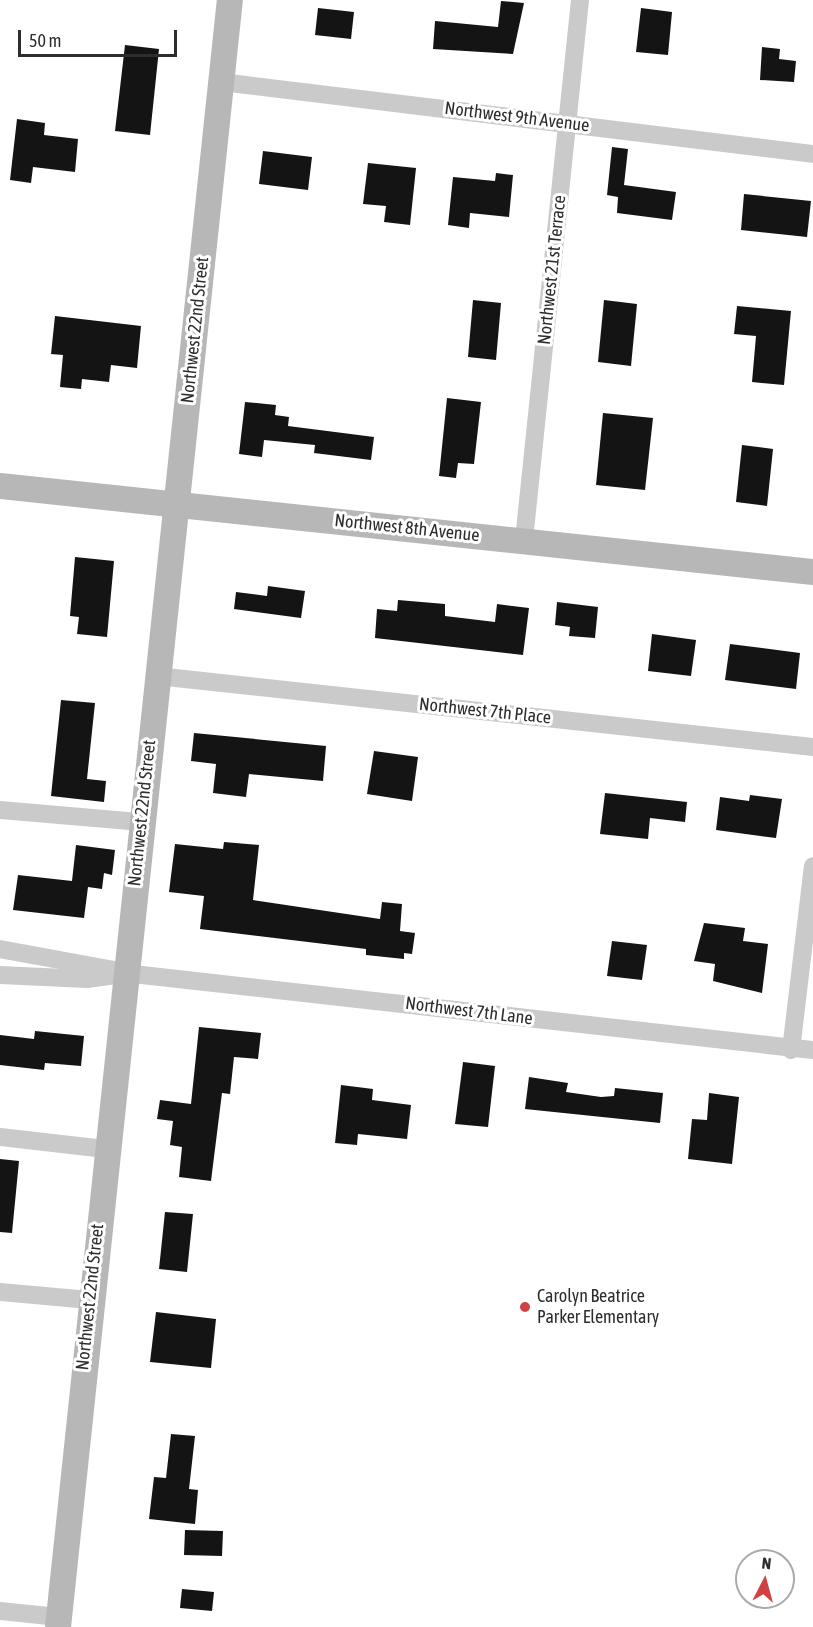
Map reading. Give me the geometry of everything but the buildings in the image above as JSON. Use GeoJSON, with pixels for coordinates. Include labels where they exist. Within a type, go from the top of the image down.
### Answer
{"type":"FeatureCollection","features":[{"type":"Feature","properties":{"kind":"street","name":"Northwest 22nd Street"},"geometry":{"type":"LineString","coordinates":[[58,1622],[105,1149],[177,504],[230,0]]}},
{"type":"Feature","properties":{"kind":"street","name":"Northwest 21st Terrace"},"geometry":{"type":"LineString","coordinates":[[524,540],[580,0]]}},
{"type":"Feature","properties":{"kind":"street","name":"Northwest 9th Avenue"},"geometry":{"type":"LineString","coordinates":[[221,82],[813,154]]}},
{"type":"Feature","properties":{"kind":"street","name":"Northwest 8th Avenue"},"geometry":{"type":"LineString","coordinates":[[0,486],[813,572]]}},
{"type":"Feature","properties":{"kind":"street","name":"Northwest 7th Place"},"geometry":{"type":"LineString","coordinates":[[157,676],[813,747]]}},
{"type":"Feature","properties":{"kind":"street"},"geometry":{"type":"LineString","coordinates":[[0,810],[141,822]]}},
{"type":"Feature","properties":{"kind":"street"},"geometry":{"type":"LineString","coordinates":[[791,1050],[813,866]]}},
{"type":"Feature","properties":{"kind":"street","name":"Northwest 7th Lane"},"geometry":{"type":"LineString","coordinates":[[0,949],[124,973],[791,1050],[813,1050]]}},
{"type":"Feature","properties":{"kind":"street","name":"Northwest 7th Lane"},"geometry":{"type":"LineString","coordinates":[[0,975],[87,980],[124,973]]}},
{"type":"Feature","properties":{"kind":"street"},"geometry":{"type":"LineString","coordinates":[[0,1137],[105,1149]]}},
{"type":"Feature","properties":{"kind":"street"},"geometry":{"type":"LineString","coordinates":[[0,1292],[90,1300]]}},
{"type":"Feature","properties":{"kind":"street"},"geometry":{"type":"LineString","coordinates":[[0,1611],[58,1622]]}},
{"type":"Feature","properties":{"kind":"place","name":"Carolyn Beatrice Parker Elementary"},"geometry":{"type":"Point","coordinates":[525,1307]}}]}
